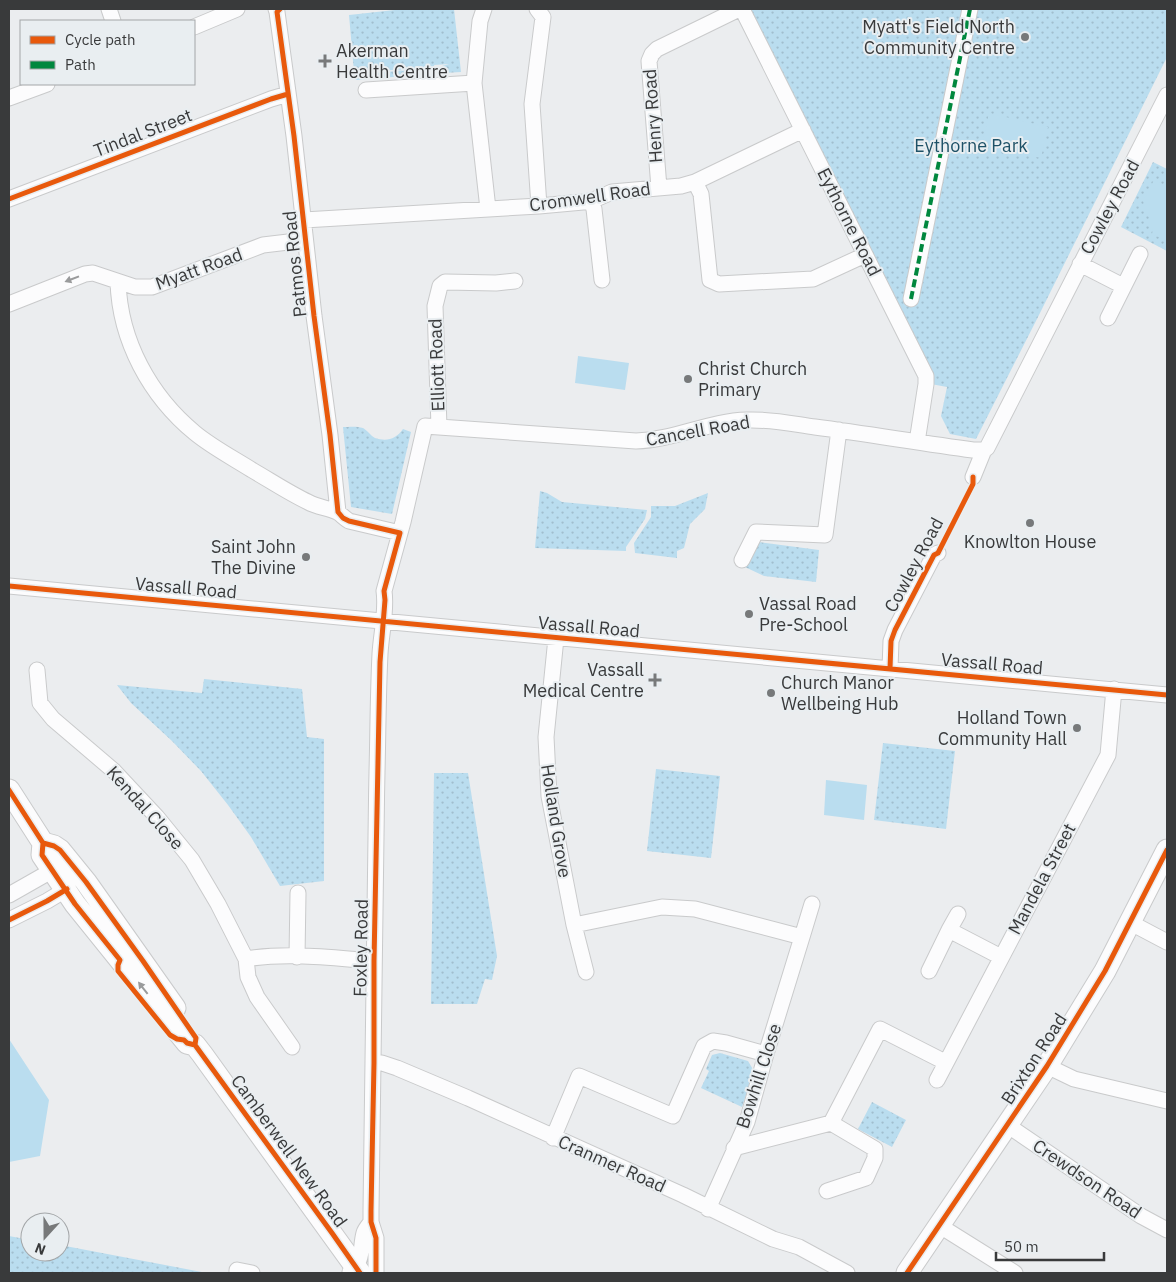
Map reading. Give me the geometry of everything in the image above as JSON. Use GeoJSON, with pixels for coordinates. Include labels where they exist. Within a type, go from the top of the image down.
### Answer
{"type":"FeatureCollection","features":[{"type":"Feature","properties":{"kind":"highway","name":"Camberwell New Road"},"geometry":{"type":"LineString","coordinates":[[9,790],[42,843],[54,846],[60,850],[67,889],[86,918],[187,1043],[195,1045],[360,1272]]}},
{"type":"Feature","properties":{"kind":"highway","name":"Brixton Road"},"geometry":{"type":"LineString","coordinates":[[907,1273],[1047,1066],[1105,971],[1167,850]]}},
{"type":"Feature","properties":{"kind":"highway","name":"Camberwell New Road"},"geometry":{"type":"LineString","coordinates":[[63,868],[143,961],[196,1038],[195,1045]]}},
{"type":"Feature","properties":{"kind":"street"},"geometry":{"type":"LineString","coordinates":[[195,26],[237,9]]}},
{"type":"Feature","properties":{"kind":"street"},"geometry":{"type":"LineString","coordinates":[[484,9],[480,21],[474,83],[488,209]]}},
{"type":"Feature","properties":{"kind":"street"},"geometry":{"type":"LineString","coordinates":[[537,9],[543,17],[532,104],[539,206]]}},
{"type":"Feature","properties":{"kind":"street","name":"Eythorne Road"},"geometry":{"type":"LineString","coordinates":[[741,9],[926,376],[917,442]]}},
{"type":"Feature","properties":{"kind":"street","name":"Henry Road"},"geometry":{"type":"LineString","coordinates":[[659,188],[649,60],[657,49],[741,9]]}},
{"type":"Feature","properties":{"kind":"street"},"geometry":{"type":"LineString","coordinates":[[911,299],[970,9]]}},
{"type":"Feature","properties":{"kind":"street","name":"Patmos Road"},"geometry":{"type":"LineString","coordinates":[[278,10],[338,512]]}},
{"type":"Feature","properties":{"kind":"street"},"geometry":{"type":"LineString","coordinates":[[366,90],[474,83]]}},
{"type":"Feature","properties":{"kind":"street"},"geometry":{"type":"LineString","coordinates":[[9,98],[44,85]]}},
{"type":"Feature","properties":{"kind":"street","name":"Tindal Street"},"geometry":{"type":"LineString","coordinates":[[9,200],[271,98],[288,94]]}},
{"type":"Feature","properties":{"kind":"street","name":"Cowley Road"},"geometry":{"type":"LineString","coordinates":[[973,477],[984,450],[987,448],[1167,95]]}},
{"type":"Feature","properties":{"kind":"street","name":"Cromwell Road"},"geometry":{"type":"LineString","coordinates":[[304,220],[539,206],[591,201],[612,192],[681,186],[695,182],[802,130]]}},
{"type":"Feature","properties":{"kind":"street"},"geometry":{"type":"LineString","coordinates":[[695,182],[701,194],[710,280],[713,282],[719,284],[812,279],[865,255]]}},
{"type":"Feature","properties":{"kind":"street"},"geometry":{"type":"LineString","coordinates":[[591,201],[594,209],[602,280]]}},
{"type":"Feature","properties":{"kind":"street","name":"Myatt Road"},"geometry":{"type":"LineString","coordinates":[[9,304],[85,274],[93,273],[135,287],[152,287],[263,245],[305,240]]}},
{"type":"Feature","properties":{"kind":"street"},"geometry":{"type":"LineString","coordinates":[[1108,318],[1140,254]]}},
{"type":"Feature","properties":{"kind":"street"},"geometry":{"type":"LineString","coordinates":[[1080,264],[1123,286]]}},
{"type":"Feature","properties":{"kind":"street","name":"Elliott Road"},"geometry":{"type":"LineString","coordinates":[[383,621],[384,591],[400,533],[425,426],[439,427],[435,306],[440,286],[445,282],[496,283],[515,281]]}},
{"type":"Feature","properties":{"kind":"street"},"geometry":{"type":"LineString","coordinates":[[118,282],[119,300],[126,329],[139,366],[164,404],[196,434],[306,502],[338,512],[349,521],[400,533]]}},
{"type":"Feature","properties":{"kind":"street","name":"Cancell Road"},"geometry":{"type":"LineString","coordinates":[[439,427],[636,441],[663,439],[714,424],[750,420],[839,430],[979,451],[984,450]]}},
{"type":"Feature","properties":{"kind":"street"},"geometry":{"type":"LineString","coordinates":[[742,560],[756,532],[825,535],[839,430]]}},
{"type":"Feature","properties":{"kind":"street","name":"Cowley Road"},"geometry":{"type":"LineString","coordinates":[[890,669],[891,641],[895,630],[934,555],[938,553]]}},
{"type":"Feature","properties":{"kind":"street","name":"Vassall Road"},"geometry":{"type":"LineString","coordinates":[[9,586],[1167,695]]}},
{"type":"Feature","properties":{"kind":"street","name":"Foxley Road"},"geometry":{"type":"LineString","coordinates":[[360,1272],[376,1238],[371,1222],[374,961],[380,662],[383,621]]}},
{"type":"Feature","properties":{"kind":"street","name":"Holland Grove"},"geometry":{"type":"LineString","coordinates":[[556,638],[546,737],[549,796],[574,925],[586,972]]}},
{"type":"Feature","properties":{"kind":"street","name":"Kendal Close"},"geometry":{"type":"LineString","coordinates":[[37,670],[40,703],[53,719],[114,771],[157,817],[192,860],[218,904],[246,959],[248,977],[257,997],[292,1047]]}},
{"type":"Feature","properties":{"kind":"street","name":"Mandela Street"},"geometry":{"type":"LineString","coordinates":[[937,1080],[1108,755],[1114,689]]}},
{"type":"Feature","properties":{"kind":"street"},"geometry":{"type":"LineString","coordinates":[[9,895],[63,868]]}},
{"type":"Feature","properties":{"kind":"street"},"geometry":{"type":"LineString","coordinates":[[9,920],[67,889]]}},
{"type":"Feature","properties":{"kind":"street"},"geometry":{"type":"LineString","coordinates":[[297,957],[298,893]]}},
{"type":"Feature","properties":{"kind":"street","name":"Bowhill Close"},"geometry":{"type":"LineString","coordinates":[[708,1209],[747,1122],[812,904]]}},
{"type":"Feature","properties":{"kind":"street"},"geometry":{"type":"LineString","coordinates":[[574,925],[662,907],[695,908],[802,937]]}},
{"type":"Feature","properties":{"kind":"street"},"geometry":{"type":"LineString","coordinates":[[929,971],[958,914]]}},
{"type":"Feature","properties":{"kind":"street"},"geometry":{"type":"LineString","coordinates":[[1131,923],[1167,942]]}},
{"type":"Feature","properties":{"kind":"street"},"geometry":{"type":"LineString","coordinates":[[949,930],[1001,957]]}},
{"type":"Feature","properties":{"kind":"street"},"geometry":{"type":"LineString","coordinates":[[246,959],[260,956],[374,961]]}},
{"type":"Feature","properties":{"kind":"street"},"geometry":{"type":"LineString","coordinates":[[831,1123],[880,1029],[945,1062]]}},
{"type":"Feature","properties":{"kind":"street"},"geometry":{"type":"LineString","coordinates":[[553,1138],[579,1076],[673,1116],[704,1046],[720,1042],[766,1054]]}},
{"type":"Feature","properties":{"kind":"street","name":"Cranmer Road"},"geometry":{"type":"LineString","coordinates":[[374,1063],[382,1063],[397,1068],[682,1196],[773,1240],[799,1247],[847,1273]]}},
{"type":"Feature","properties":{"kind":"street"},"geometry":{"type":"LineString","coordinates":[[1047,1066],[1074,1079],[1167,1101]]}},
{"type":"Feature","properties":{"kind":"street"},"geometry":{"type":"LineString","coordinates":[[734,1148],[831,1123],[876,1149],[876,1158],[866,1178],[827,1191]]}},
{"type":"Feature","properties":{"kind":"street","name":"Crewdson Road"},"geometry":{"type":"LineString","coordinates":[[1008,1125],[1142,1216],[1167,1230]]}},
{"type":"Feature","properties":{"kind":"street","name":"Foxley Road"},"geometry":{"type":"LineString","coordinates":[[360,1272],[364,1232],[371,1222]]}},
{"type":"Feature","properties":{"kind":"street"},"geometry":{"type":"LineString","coordinates":[[940,1226],[1015,1273]]}},
{"type":"Feature","properties":{"kind":"street"},"geometry":{"type":"LineString","coordinates":[[237,1273],[237,1270],[252,1273]]}},
{"type":"Feature","properties":{"kind":"green space"},"geometry":{"type":"Polygon","coordinates":[[[404,9],[454,9],[461,72],[443,73],[442,66],[449,64],[434,65],[435,68],[354,72],[349,15],[404,9]]]}},
{"type":"Feature","properties":{"kind":"green space","name":"Eythorne Park"},"geometry":{"type":"Polygon","coordinates":[[[750,9],[1167,9],[1167,57],[976,439],[950,434],[941,416],[947,387],[931,384],[930,371],[750,9]]]}},
{"type":"Feature","properties":{"kind":"green space"},"geometry":{"type":"Polygon","coordinates":[[[406,70],[405,76],[356,80],[355,75],[406,70]]]}},
{"type":"Feature","properties":{"kind":"green space"},"geometry":{"type":"Polygon","coordinates":[[[989,113],[1048,127],[1041,158],[982,145],[989,113]]]}},
{"type":"Feature","properties":{"kind":"green space"},"geometry":{"type":"Polygon","coordinates":[[[1153,162],[1167,169],[1167,251],[1121,227],[1153,162]]]}},
{"type":"Feature","properties":{"kind":"green space"},"geometry":{"type":"Polygon","coordinates":[[[1154,180],[1167,187],[1167,251],[1162,248],[1165,240],[1152,234],[1153,229],[1143,201],[1154,180]]]}},
{"type":"Feature","properties":{"kind":"green space"},"geometry":{"type":"Polygon","coordinates":[[[578,356],[629,363],[625,390],[575,383],[578,356]]]}},
{"type":"Feature","properties":{"kind":"green space"},"geometry":{"type":"Polygon","coordinates":[[[343,427],[363,428],[375,438],[383,440],[394,437],[403,429],[411,432],[392,514],[351,507],[343,427]]]}},
{"type":"Feature","properties":{"kind":"green space"},"geometry":{"type":"Polygon","coordinates":[[[540,491],[562,502],[647,510],[645,519],[626,547],[626,551],[535,548],[540,491]]]}},
{"type":"Feature","properties":{"kind":"green space"},"geometry":{"type":"Polygon","coordinates":[[[708,493],[705,509],[690,524],[684,548],[677,551],[677,558],[635,553],[634,543],[651,517],[651,506],[675,506],[708,493]]]}},
{"type":"Feature","properties":{"kind":"green space"},"geometry":{"type":"Polygon","coordinates":[[[758,542],[819,550],[816,582],[764,576],[745,567],[758,542]]]}},
{"type":"Feature","properties":{"kind":"green space"},"geometry":{"type":"Polygon","coordinates":[[[204,679],[302,689],[307,737],[324,739],[324,881],[280,886],[251,837],[201,771],[131,703],[117,685],[202,693],[204,679]]]}},
{"type":"Feature","properties":{"kind":"green space"},"geometry":{"type":"Polygon","coordinates":[[[883,743],[955,751],[946,829],[874,820],[883,743]]]}},
{"type":"Feature","properties":{"kind":"green space"},"geometry":{"type":"Polygon","coordinates":[[[656,769],[720,776],[711,858],[647,851],[656,769]]]}},
{"type":"Feature","properties":{"kind":"green space"},"geometry":{"type":"Polygon","coordinates":[[[434,773],[468,773],[497,956],[492,980],[485,979],[477,1004],[431,1004],[434,773]]]}},
{"type":"Feature","properties":{"kind":"green space"},"geometry":{"type":"Polygon","coordinates":[[[826,780],[867,785],[864,820],[824,815],[826,780]]]}},
{"type":"Feature","properties":{"kind":"green space"},"geometry":{"type":"Polygon","coordinates":[[[9,1039],[49,1100],[40,1156],[9,1162],[9,1039]]]}},
{"type":"Feature","properties":{"kind":"green space"},"geometry":{"type":"Polygon","coordinates":[[[720,1053],[748,1061],[754,1071],[742,1107],[701,1088],[709,1071],[706,1069],[712,1055],[720,1053]]]}},
{"type":"Feature","properties":{"kind":"green space"},"geometry":{"type":"Polygon","coordinates":[[[872,1102],[906,1120],[892,1147],[858,1129],[872,1102]]]}},
{"type":"Feature","properties":{"kind":"green space"},"geometry":{"type":"Polygon","coordinates":[[[9,1236],[20,1238],[20,1262],[70,1262],[70,1247],[207,1273],[9,1273],[9,1236]]]}},
{"type":"Feature","properties":{"kind":"marked path"},"geometry":{"type":"LineString","coordinates":[[911,299],[970,9]]}},
{"type":"Feature","properties":{"kind":"cycle path"},"geometry":{"type":"LineString","coordinates":[[280,9],[277,12],[294,136],[338,512],[349,521],[400,533],[384,591],[385,600],[380,662],[371,1211],[371,1222],[376,1238],[376,1273]]}},
{"type":"Feature","properties":{"kind":"cycle path"},"geometry":{"type":"LineString","coordinates":[[9,199],[288,94]]}},
{"type":"Feature","properties":{"kind":"cycle path"},"geometry":{"type":"LineString","coordinates":[[890,669],[891,641],[895,630],[934,555],[938,553],[973,484],[973,477]]}},
{"type":"Feature","properties":{"kind":"cycle path"},"geometry":{"type":"LineString","coordinates":[[9,586],[1167,695]]}},
{"type":"Feature","properties":{"kind":"cycle path"},"geometry":{"type":"LineString","coordinates":[[9,790],[43,843],[42,855],[75,904],[120,960],[118,971],[170,1035],[195,1045],[360,1273]]}},
{"type":"Feature","properties":{"kind":"cycle path"},"geometry":{"type":"LineString","coordinates":[[43,843],[60,850],[86,882],[196,1038],[195,1045]]}},
{"type":"Feature","properties":{"kind":"cycle path"},"geometry":{"type":"LineString","coordinates":[[907,1273],[1047,1066],[1105,971],[1167,850]]}},
{"type":"Feature","properties":{"kind":"cycle path"},"geometry":{"type":"LineString","coordinates":[[9,920],[67,889]]}},
{"type":"Feature","properties":{"kind":"place","name":"Myatt's Field North Community Centre"},"geometry":{"type":"Point","coordinates":[1025,37]}},
{"type":"Feature","properties":{"kind":"place","name":"Akerman Health Centre"},"geometry":{"type":"Point","coordinates":[325,61]}},
{"type":"Feature","properties":{"kind":"place","name":"Christ Church Primary"},"geometry":{"type":"Point","coordinates":[688,379]}},
{"type":"Feature","properties":{"kind":"place","name":"Knowlton House"},"geometry":{"type":"Point","coordinates":[1030,523]}},
{"type":"Feature","properties":{"kind":"place","name":"Saint John The Divine"},"geometry":{"type":"Point","coordinates":[306,557]}},
{"type":"Feature","properties":{"kind":"place","name":"Vassal Road Pre-School"},"geometry":{"type":"Point","coordinates":[749,614]}},
{"type":"Feature","properties":{"kind":"place","name":"Vassall Medical Centre"},"geometry":{"type":"Point","coordinates":[655,680]}},
{"type":"Feature","properties":{"kind":"place","name":"Church Manor Wellbeing Hub"},"geometry":{"type":"Point","coordinates":[771,693]}},
{"type":"Feature","properties":{"kind":"place","name":"Holland Town Community Hall"},"geometry":{"type":"Point","coordinates":[1077,728]}}]}
